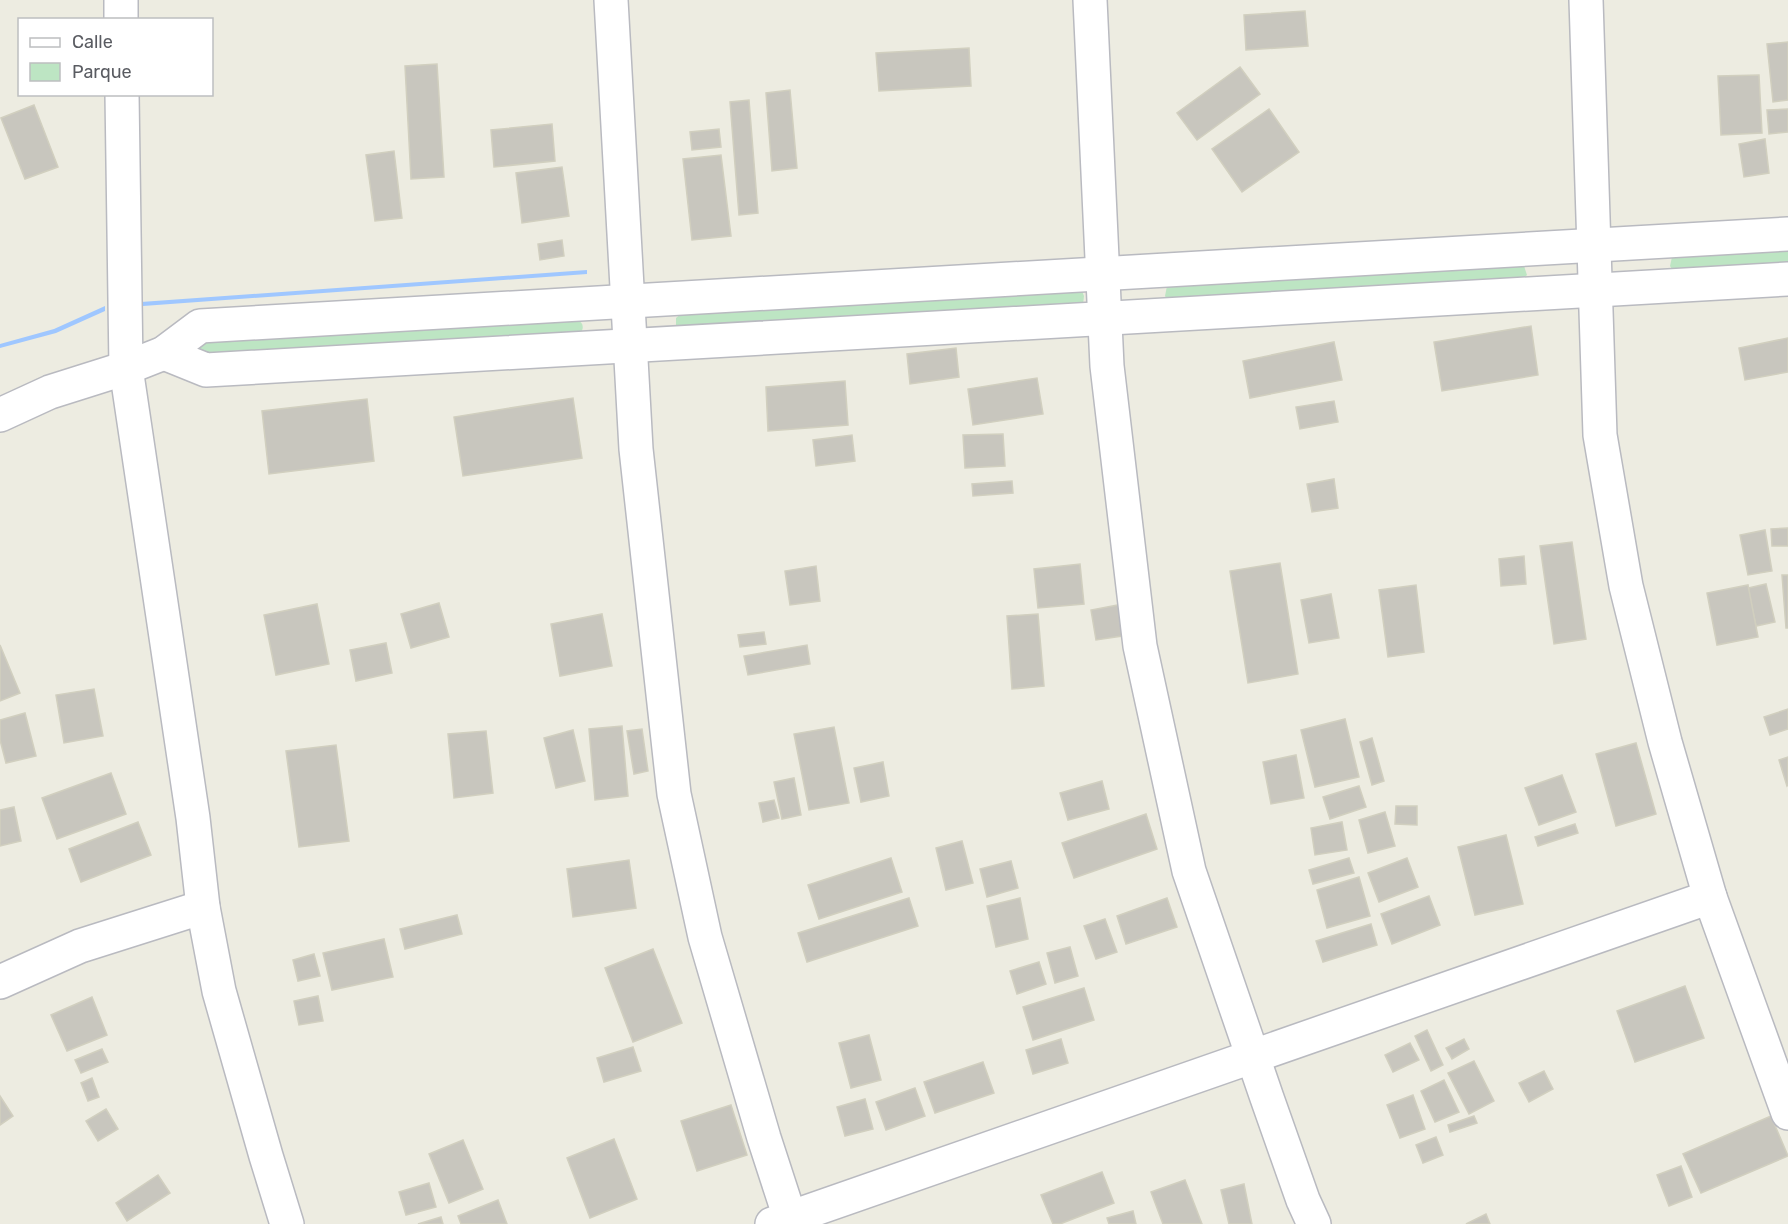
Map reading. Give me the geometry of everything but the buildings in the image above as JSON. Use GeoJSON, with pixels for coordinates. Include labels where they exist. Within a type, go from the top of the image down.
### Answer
{"type":"FeatureCollection","features":[{"type":"Feature","properties":{"kind":"street"},"geometry":{"type":"LineString","coordinates":[[121,0],[121,18]]}},
{"type":"Feature","properties":{"kind":"street"},"geometry":{"type":"LineString","coordinates":[[611,0],[636,449],[674,794],[705,938],[764,1138],[785,1222],[1710,897]]}},
{"type":"Feature","properties":{"kind":"street"},"geometry":{"type":"LineString","coordinates":[[1090,0],[1107,366],[1140,646],[1189,871],[1303,1200],[1314,1224]]}},
{"type":"Feature","properties":{"kind":"street"},"geometry":{"type":"LineString","coordinates":[[1586,0],[1600,435],[1626,586],[1665,742],[1710,897],[1788,1113]]}},
{"type":"Feature","properties":{"kind":"street"},"geometry":{"type":"LineString","coordinates":[[122,96],[126,368],[193,818],[203,907],[219,991],[287,1224]]}},
{"type":"Feature","properties":{"kind":"street"},"geometry":{"type":"LineString","coordinates":[[0,415],[51,392],[164,353],[200,326],[1788,234]]}},
{"type":"Feature","properties":{"kind":"street"},"geometry":{"type":"LineString","coordinates":[[164,353],[206,370],[1788,279]]}},
{"type":"Feature","properties":{"kind":"street"},"geometry":{"type":"LineString","coordinates":[[0,982],[80,946],[203,907]]}},
{"type":"Feature","properties":{"kind":"green space"},"geometry":{"type":"Polygon","coordinates":[[[1788,248],[1788,265],[1672,269],[1670,266],[1672,257],[1788,248]]]}},
{"type":"Feature","properties":{"kind":"green space"},"geometry":{"type":"Polygon","coordinates":[[[1524,266],[1527,275],[1524,278],[1167,299],[1165,296],[1167,286],[1524,266]]]}},
{"type":"Feature","properties":{"kind":"green space"},"geometry":{"type":"Polygon","coordinates":[[[1082,291],[1083,305],[679,328],[676,326],[676,318],[682,313],[1082,291]]]}},
{"type":"Feature","properties":{"kind":"green space"},"geometry":{"type":"Polygon","coordinates":[[[576,319],[582,325],[580,334],[195,358],[195,342],[576,319]]]}},
{"type":"Feature","properties":{"kind":"water"},"geometry":{"type":"Polygon","coordinates":[[[587,270],[587,274],[143,306],[141,302],[587,270]]]}},
{"type":"Feature","properties":{"kind":"water"},"geometry":{"type":"Polygon","coordinates":[[[105,306],[105,311],[56,333],[0,348],[0,344],[54,329],[105,306]]]}}]}
